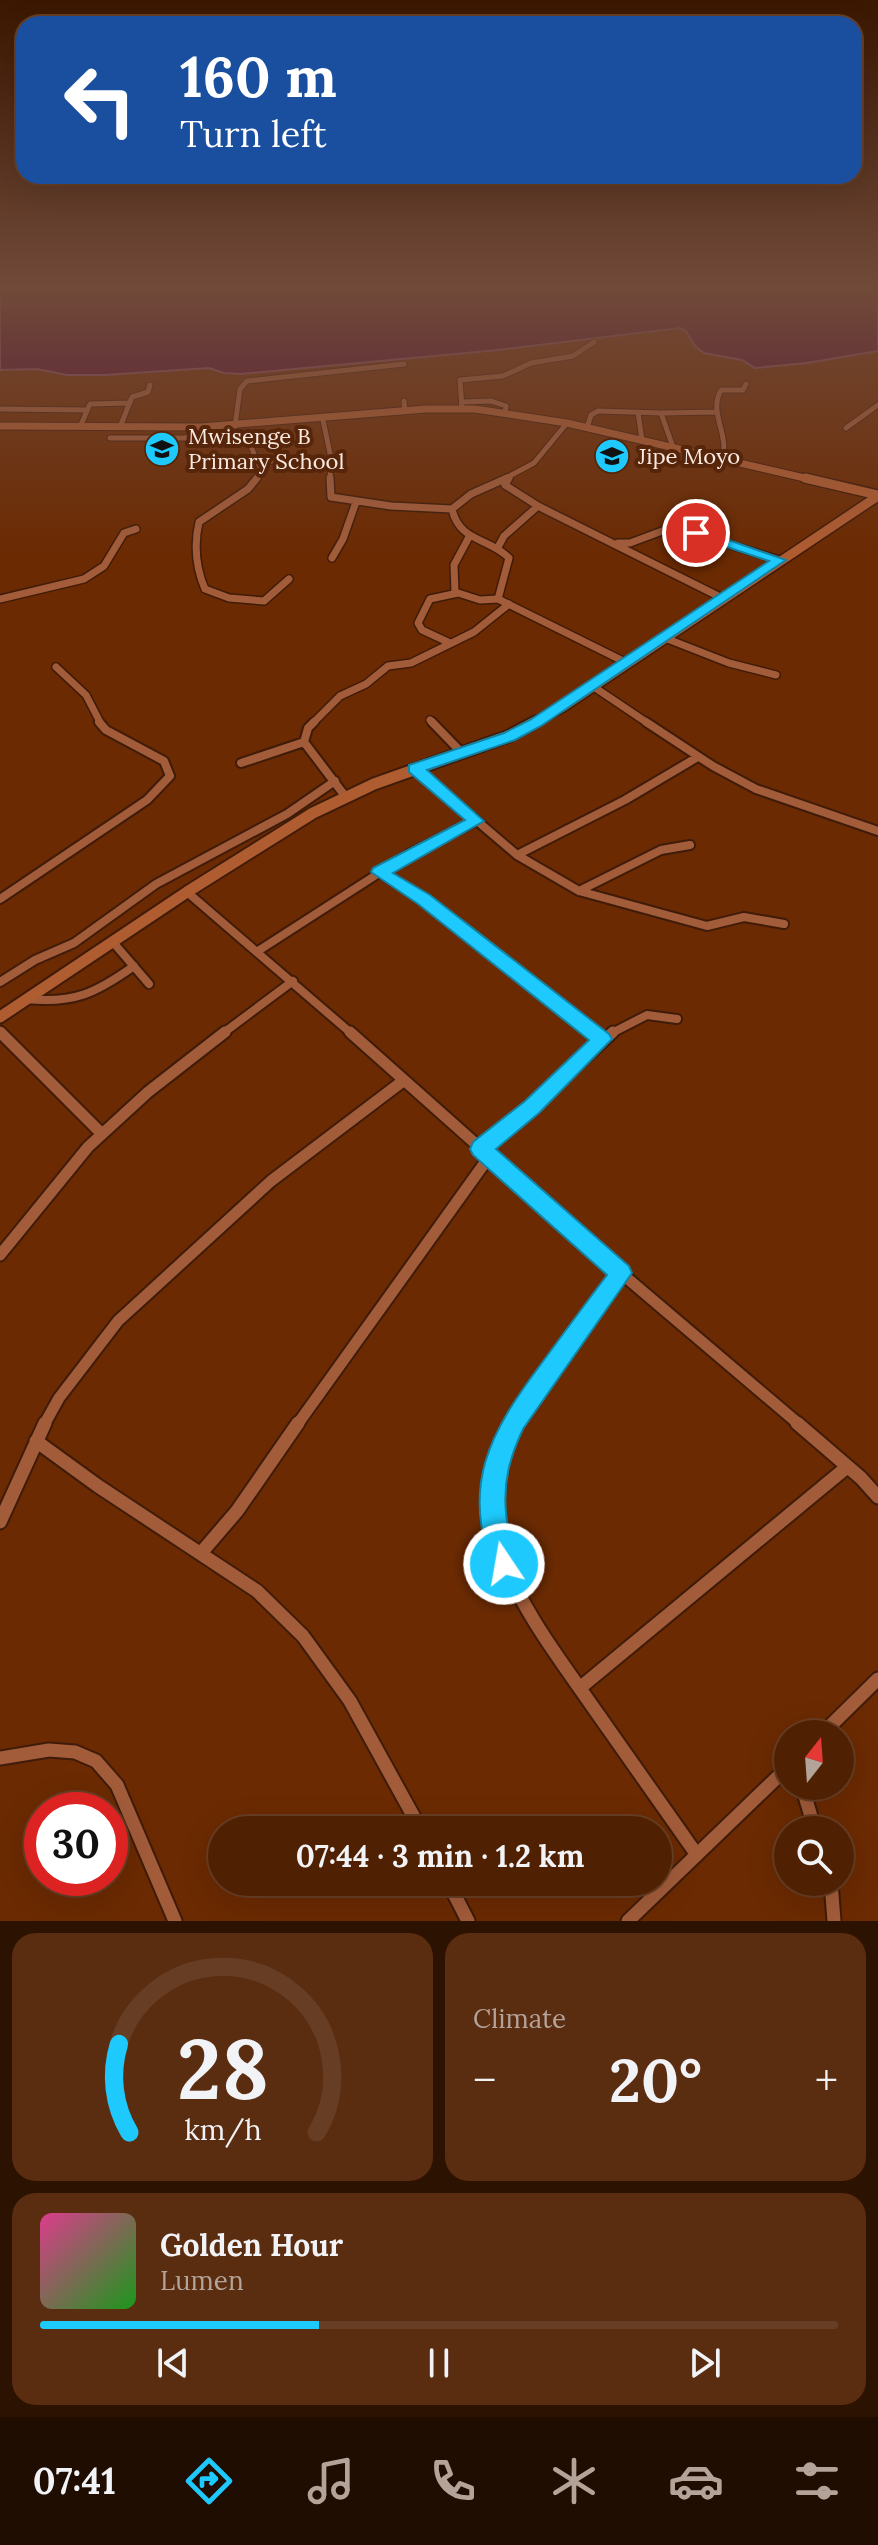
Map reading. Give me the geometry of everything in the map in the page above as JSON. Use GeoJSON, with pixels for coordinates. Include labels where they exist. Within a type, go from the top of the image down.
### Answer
{"type":"FeatureCollection","features":[{"type":"Feature","properties":{"kind":"main road"},"geometry":{"type":"LineString","coordinates":[[0,426],[201,430],[462,406],[567,423],[878,496]]}},
{"type":"Feature","properties":{"kind":"main road"},"geometry":{"type":"LineString","coordinates":[[0,1017],[187,892],[345,796],[509,736],[594,687],[722,598],[878,496]]}},
{"type":"Feature","properties":{"kind":"street"},"geometry":{"type":"LineString","coordinates":[[235,426],[240,389],[247,381],[296,376]]}},
{"type":"Feature","properties":{"kind":"street"},"geometry":{"type":"LineString","coordinates":[[462,406],[460,380],[504,376]]}},
{"type":"Feature","properties":{"kind":"street"},"geometry":{"type":"LineString","coordinates":[[722,459],[726,452],[725,436],[714,401],[721,390],[743,390],[746,384]]}},
{"type":"Feature","properties":{"kind":"street"},"geometry":{"type":"LineString","coordinates":[[120,427],[134,396],[148,392],[150,385]]}},
{"type":"Feature","properties":{"kind":"street"},"geometry":{"type":"LineString","coordinates":[[404,401],[405,411]]}},
{"type":"Feature","properties":{"kind":"street"},"geometry":{"type":"LineString","coordinates":[[80,427],[93,403],[130,403]]}},
{"type":"Feature","properties":{"kind":"street"},"geometry":{"type":"LineString","coordinates":[[846,428],[878,405]]}},
{"type":"Feature","properties":{"kind":"street"},"geometry":{"type":"LineString","coordinates":[[1,410],[87,410]]}},
{"type":"Feature","properties":{"kind":"street"},"geometry":{"type":"LineString","coordinates":[[587,428],[591,415],[598,411],[716,412]]}},
{"type":"Feature","properties":{"kind":"street"},"geometry":{"type":"LineString","coordinates":[[638,412],[642,440]]}},
{"type":"Feature","properties":{"kind":"street"},"geometry":{"type":"LineString","coordinates":[[661,413],[673,447]]}},
{"type":"Feature","properties":{"kind":"street"},"geometry":{"type":"LineString","coordinates":[[866,414],[878,419]]}},
{"type":"Feature","properties":{"kind":"street"},"geometry":{"type":"LineString","coordinates":[[323,420],[331,458],[329,494],[335,499],[452,509],[477,488],[509,478],[544,454],[567,423]]}},
{"type":"Feature","properties":{"kind":"street"},"geometry":{"type":"LineString","coordinates":[[110,438],[185,438],[201,430],[247,436],[260,469],[257,480],[199,522],[201,582],[213,594],[257,602],[268,599],[289,579]]}},
{"type":"Feature","properties":{"kind":"street"},"geometry":{"type":"LineString","coordinates":[[255,462],[331,458]]}},
{"type":"Feature","properties":{"kind":"street"},"geometry":{"type":"LineString","coordinates":[[509,478],[505,485],[520,491],[538,506],[722,598]]}},
{"type":"Feature","properties":{"kind":"street"},"geometry":{"type":"LineString","coordinates":[[332,558],[343,539],[356,502]]}},
{"type":"Feature","properties":{"kind":"street"},"geometry":{"type":"LineString","coordinates":[[497,549],[504,536],[538,506]]}},
{"type":"Feature","properties":{"kind":"street"},"geometry":{"type":"LineString","coordinates":[[452,509],[460,528],[469,537],[506,554],[509,564],[498,599]]}},
{"type":"Feature","properties":{"kind":"street"},"geometry":{"type":"LineString","coordinates":[[607,540],[627,544],[673,527],[779,560]]}},
{"type":"Feature","properties":{"kind":"street"},"geometry":{"type":"LineString","coordinates":[[0,599],[84,579],[104,566],[124,533],[136,529]]}},
{"type":"Feature","properties":{"kind":"street"},"geometry":{"type":"LineString","coordinates":[[469,537],[454,565],[452,577],[455,592],[480,600],[498,599],[627,663]]}},
{"type":"Feature","properties":{"kind":"street"},"geometry":{"type":"LineString","coordinates":[[450,643],[422,630],[418,623],[430,599],[458,593]]}},
{"type":"Feature","properties":{"kind":"street"},"geometry":{"type":"LineString","coordinates":[[304,742],[308,728],[340,696],[366,684],[388,666],[411,663],[474,632],[509,604]]}},
{"type":"Feature","properties":{"kind":"street"},"geometry":{"type":"LineString","coordinates":[[665,638],[729,663],[776,675]]}},
{"type":"Feature","properties":{"kind":"street"},"geometry":{"type":"LineString","coordinates":[[0,899],[147,800],[170,776],[164,761],[106,730],[97,720],[86,695],[56,667]]}},
{"type":"Feature","properties":{"kind":"street"},"geometry":{"type":"LineString","coordinates":[[594,687],[696,758],[779,799],[878,831]]}},
{"type":"Feature","properties":{"kind":"street"},"geometry":{"type":"LineString","coordinates":[[430,720],[462,753]]}},
{"type":"Feature","properties":{"kind":"street"},"geometry":{"type":"LineString","coordinates":[[241,763],[304,742]]}},
{"type":"Feature","properties":{"kind":"street"},"geometry":{"type":"LineString","coordinates":[[304,742],[345,796]]}},
{"type":"Feature","properties":{"kind":"street"},"geometry":{"type":"LineString","coordinates":[[517,855],[625,800],[696,758]]}},
{"type":"Feature","properties":{"kind":"street"},"geometry":{"type":"LineString","coordinates":[[415,768],[517,855],[579,891],[707,926],[744,917],[784,924]]}},
{"type":"Feature","properties":{"kind":"street"},"geometry":{"type":"LineString","coordinates":[[0,982],[35,960],[74,943],[156,884],[287,814],[335,781]]}},
{"type":"Feature","properties":{"kind":"street"},"geometry":{"type":"LineString","coordinates":[[258,951],[379,872],[476,821]]}},
{"type":"Feature","properties":{"kind":"street"},"geometry":{"type":"LineString","coordinates":[[579,891],[661,850],[690,845]]}},
{"type":"Feature","properties":{"kind":"street"},"geometry":{"type":"LineString","coordinates":[[379,872],[424,900],[602,1039]]}},
{"type":"Feature","properties":{"kind":"street"},"geometry":{"type":"LineString","coordinates":[[187,892],[293,981],[878,1497]]}},
{"type":"Feature","properties":{"kind":"street"},"geometry":{"type":"LineString","coordinates":[[112,941],[149,984]]}},
{"type":"Feature","properties":{"kind":"street"},"geometry":{"type":"LineString","coordinates":[[26,999],[52,1003],[79,1000],[134,966]]}},
{"type":"Feature","properties":{"kind":"street"},"geometry":{"type":"LineString","coordinates":[[0,1255],[68,1168],[101,1133],[293,981]]}},
{"type":"Feature","properties":{"kind":"street"},"geometry":{"type":"LineString","coordinates":[[201,1553],[237,1511],[485,1153],[602,1039],[624,1024],[647,1015],[677,1019]]}},
{"type":"Feature","properties":{"kind":"street"},"geometry":{"type":"LineString","coordinates":[[0,1032],[101,1133]]}},
{"type":"Feature","properties":{"kind":"street"},"geometry":{"type":"LineString","coordinates":[[0,1522],[59,1398],[118,1321],[271,1181],[403,1081]]}},
{"type":"Feature","properties":{"kind":"street"},"geometry":{"type":"LineString","coordinates":[[621,1273],[514,1420],[500,1450],[493,1477],[493,1515],[504,1564],[521,1603],[697,1855]]}},
{"type":"Feature","properties":{"kind":"street"},"geometry":{"type":"LineString","coordinates":[[36,1441],[98,1486],[257,1591],[303,1636],[350,1701],[413,1816]]}},
{"type":"Feature","properties":{"kind":"street"},"geometry":{"type":"LineString","coordinates":[[581,1687],[847,1467]]}},
{"type":"Feature","properties":{"kind":"street"},"geometry":{"type":"LineString","coordinates":[[836,1720],[878,1679]]}},
{"type":"Feature","properties":{"kind":"street"},"geometry":{"type":"LineString","coordinates":[[0,1758],[49,1750],[75,1752],[96,1761],[117,1785],[175,1921]]}},
{"type":"Feature","properties":{"kind":"street"},"geometry":{"type":"LineString","coordinates":[[628,1921],[774,1781]]}},
{"type":"Feature","properties":{"kind":"street"},"geometry":{"type":"LineString","coordinates":[[455,1896],[468,1921]]}},
{"type":"Feature","properties":{"kind":"street"},"geometry":{"type":"LineString","coordinates":[[832,1896],[834,1921]]}},
{"type":"Feature","properties":{"kind":"place","name":"Mwisenge B Primary School"},"geometry":{"type":"Point","coordinates":[162,449]}},
{"type":"Feature","properties":{"kind":"place","name":"Jipe Moyo"},"geometry":{"type":"Point","coordinates":[612,456]}},
{"type":"Feature","properties":{"kind":"route"},"geometry":{"type":"LineString","coordinates":[[504,1564],[493,1515],[493,1477],[500,1450],[514,1420],[621,1273],[481,1149],[532,1107],[602,1039],[424,900],[379,872],[476,821],[415,768],[480,747],[535,723],[594,687],[779,560],[696,533]]}}]}
